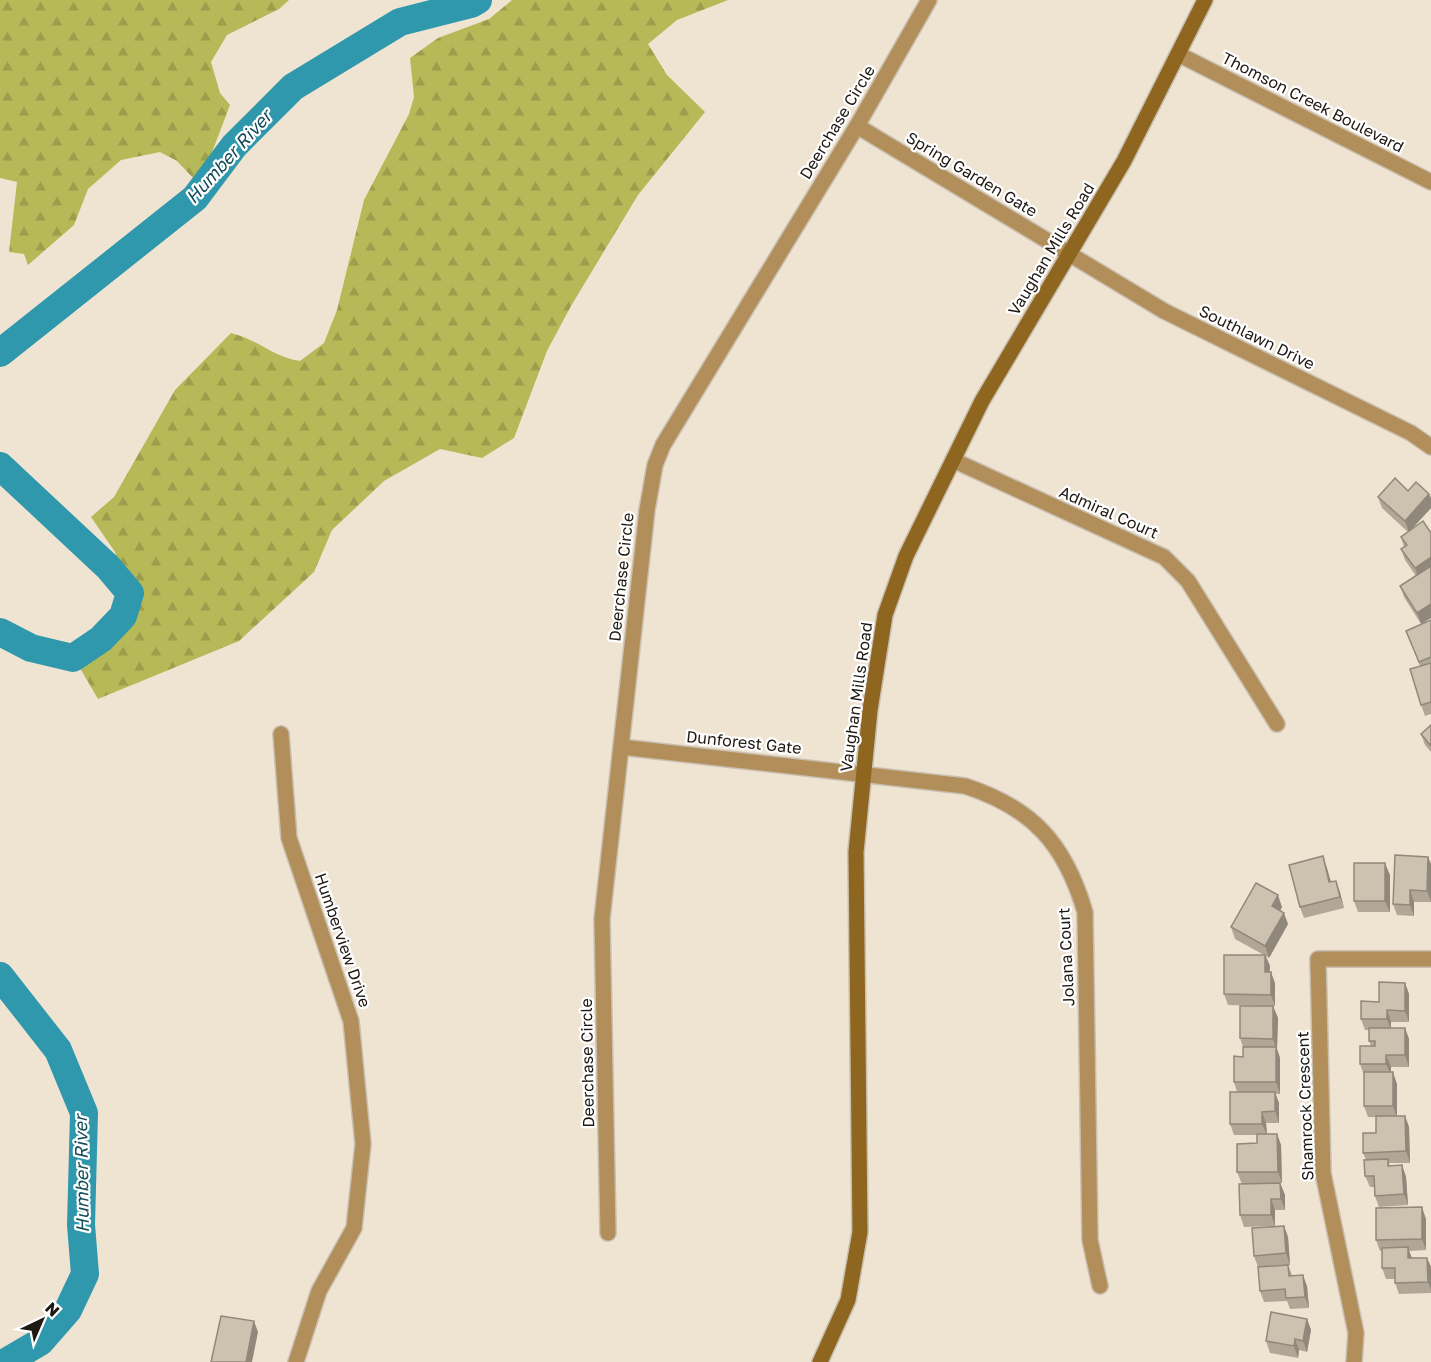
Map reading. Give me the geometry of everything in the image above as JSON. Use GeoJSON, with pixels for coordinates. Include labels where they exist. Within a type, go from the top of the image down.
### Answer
{"type":"FeatureCollection","features":[{"type":"Feature","properties":{"kind":"street","name":"Deerchase Circle"},"geometry":{"type":"LineString","coordinates":[[608,1233],[602,919],[650,486],[655,465],[674,427],[857,126],[929,0]]}},
{"type":"Feature","properties":{"kind":"street","name":"Vaughan Mills Road"},"geometry":{"type":"LineString","coordinates":[[820,1362],[848,1300],[860,1232],[855,903],[864,773],[876,667],[885,615],[906,556],[996,374],[1124,161],[1205,0]]}},
{"type":"Feature","properties":{"kind":"street","name":"Thomson Creek Boulevard"},"geometry":{"type":"LineString","coordinates":[[1178,54],[1431,182]]}},
{"type":"Feature","properties":{"kind":"street","name":"Spring Garden Gate"},"geometry":{"type":"LineString","coordinates":[[857,126],[1069,254]]}},
{"type":"Feature","properties":{"kind":"street","name":"Southlawn Drive"},"geometry":{"type":"LineString","coordinates":[[1069,254],[1164,311],[1411,433],[1431,447]]}},
{"type":"Feature","properties":{"kind":"street","name":"Admiral Court"},"geometry":{"type":"LineString","coordinates":[[953,460],[1164,557],[1188,581],[1277,724]]}},
{"type":"Feature","properties":{"kind":"street","name":"Humberview Drive"},"geometry":{"type":"LineString","coordinates":[[281,734],[289,838],[351,1021],[363,1144],[354,1228],[318,1291],[296,1362]]}},
{"type":"Feature","properties":{"kind":"street","name":"Dunforest Gate"},"geometry":{"type":"LineString","coordinates":[[621,747],[864,773]]}},
{"type":"Feature","properties":{"kind":"street","name":"Jolana Court"},"geometry":{"type":"LineString","coordinates":[[864,773],[965,786],[995,795],[1043,829],[1060,851],[1076,882],[1085,912],[1090,1240],[1100,1286]]}},
{"type":"Feature","properties":{"kind":"street","name":"Shamrock Crescent"},"geometry":{"type":"LineString","coordinates":[[1354,1362],[1356,1333],[1323,1173],[1318,959],[1431,959]]}},
{"type":"Feature","properties":{"kind":"green space"},"geometry":{"type":"Polygon","coordinates":[[[0,0],[289,0],[279,9],[227,35],[211,62],[220,93],[230,105],[209,160],[195,180],[177,161],[160,152],[121,160],[88,189],[74,225],[28,265],[24,254],[9,252],[17,182],[0,178],[0,0]]]}},
{"type":"Feature","properties":{"kind":"green space"},"geometry":{"type":"Polygon","coordinates":[[[512,0],[728,0],[677,20],[648,44],[667,75],[705,112],[638,195],[571,306],[547,351],[514,438],[482,458],[440,449],[384,481],[332,530],[314,572],[239,641],[98,699],[70,651],[118,635],[131,613],[115,552],[91,517],[114,497],[175,390],[231,333],[249,339],[281,356],[300,361],[324,343],[337,310],[364,200],[409,114],[414,97],[410,58],[438,38],[489,19],[512,0]]]}},
{"type":"Feature","properties":{"kind":"building"},"geometry":{"type":"Polygon","coordinates":[[[1395,478],[1408,491],[1416,482],[1429,494],[1405,521],[1378,497],[1395,478]]]}},
{"type":"Feature","properties":{"kind":"building"},"geometry":{"type":"Polygon","coordinates":[[[1423,521],[1431,533],[1431,557],[1415,568],[1401,549],[1407,545],[1401,537],[1423,521]]]}},
{"type":"Feature","properties":{"kind":"building"},"geometry":{"type":"Polygon","coordinates":[[[1431,566],[1431,604],[1417,613],[1400,586],[1431,566]]]}},
{"type":"Feature","properties":{"kind":"building"},"geometry":{"type":"Polygon","coordinates":[[[1431,620],[1431,657],[1419,662],[1406,631],[1431,620]]]}},
{"type":"Feature","properties":{"kind":"building"},"geometry":{"type":"Polygon","coordinates":[[[1431,663],[1431,702],[1421,705],[1410,669],[1431,663]]]}},
{"type":"Feature","properties":{"kind":"building"},"geometry":{"type":"Polygon","coordinates":[[[1431,725],[1431,746],[1421,734],[1431,725]]]}},
{"type":"Feature","properties":{"kind":"building"},"geometry":{"type":"Polygon","coordinates":[[[1395,855],[1428,857],[1427,891],[1410,890],[1410,905],[1393,904],[1395,855]]]}},
{"type":"Feature","properties":{"kind":"building"},"geometry":{"type":"Polygon","coordinates":[[[1323,856],[1329,882],[1336,881],[1340,897],[1300,907],[1289,865],[1323,856]]]}},
{"type":"Feature","properties":{"kind":"building"},"geometry":{"type":"Polygon","coordinates":[[[1354,863],[1385,863],[1385,901],[1354,901],[1354,863]]]}},
{"type":"Feature","properties":{"kind":"building"},"geometry":{"type":"Polygon","coordinates":[[[1256,883],[1278,895],[1272,906],[1284,913],[1265,946],[1231,927],[1256,883]]]}},
{"type":"Feature","properties":{"kind":"building"},"geometry":{"type":"Polygon","coordinates":[[[1224,955],[1265,955],[1265,972],[1271,972],[1271,995],[1224,994],[1224,955]]]}},
{"type":"Feature","properties":{"kind":"building"},"geometry":{"type":"Polygon","coordinates":[[[1379,982],[1405,983],[1405,1011],[1387,1010],[1387,1019],[1361,1019],[1361,1001],[1379,1002],[1379,982]]]}},
{"type":"Feature","properties":{"kind":"building"},"geometry":{"type":"Polygon","coordinates":[[[1240,1006],[1273,1006],[1273,1039],[1240,1038],[1240,1006]]]}},
{"type":"Feature","properties":{"kind":"building"},"geometry":{"type":"Polygon","coordinates":[[[1369,1028],[1405,1028],[1405,1055],[1386,1055],[1386,1064],[1360,1064],[1360,1046],[1375,1046],[1375,1041],[1369,1041],[1369,1028]]]}},
{"type":"Feature","properties":{"kind":"building"},"geometry":{"type":"Polygon","coordinates":[[[1243,1047],[1276,1047],[1276,1082],[1234,1082],[1234,1056],[1243,1057],[1243,1047]]]}},
{"type":"Feature","properties":{"kind":"building"},"geometry":{"type":"Polygon","coordinates":[[[1364,1072],[1393,1072],[1393,1106],[1364,1106],[1364,1072]]]}},
{"type":"Feature","properties":{"kind":"building"},"geometry":{"type":"Polygon","coordinates":[[[1230,1092],[1275,1092],[1275,1111],[1262,1112],[1262,1124],[1230,1124],[1230,1092]]]}},
{"type":"Feature","properties":{"kind":"building"},"geometry":{"type":"Polygon","coordinates":[[[1376,1116],[1405,1116],[1406,1151],[1363,1153],[1363,1133],[1376,1133],[1376,1116]]]}},
{"type":"Feature","properties":{"kind":"building"},"geometry":{"type":"Polygon","coordinates":[[[1257,1134],[1277,1134],[1278,1172],[1237,1172],[1237,1144],[1257,1143],[1257,1134]]]}},
{"type":"Feature","properties":{"kind":"building"},"geometry":{"type":"Polygon","coordinates":[[[1388,1159],[1388,1166],[1402,1165],[1404,1194],[1375,1196],[1374,1176],[1365,1176],[1364,1160],[1388,1159]]]}},
{"type":"Feature","properties":{"kind":"building"},"geometry":{"type":"Polygon","coordinates":[[[1280,1183],[1281,1199],[1271,1199],[1271,1215],[1240,1215],[1239,1184],[1280,1183]]]}},
{"type":"Feature","properties":{"kind":"building"},"geometry":{"type":"Polygon","coordinates":[[[1422,1207],[1422,1239],[1376,1240],[1376,1208],[1422,1207]]]}},
{"type":"Feature","properties":{"kind":"building"},"geometry":{"type":"Polygon","coordinates":[[[1284,1226],[1286,1253],[1254,1256],[1252,1228],[1284,1226]]]}},
{"type":"Feature","properties":{"kind":"building"},"geometry":{"type":"Polygon","coordinates":[[[1408,1247],[1408,1258],[1427,1258],[1428,1282],[1395,1283],[1395,1268],[1382,1268],[1382,1248],[1408,1247]]]}},
{"type":"Feature","properties":{"kind":"building"},"geometry":{"type":"Polygon","coordinates":[[[1288,1265],[1289,1276],[1303,1275],[1305,1297],[1286,1298],[1285,1289],[1260,1291],[1258,1267],[1288,1265]]]}},
{"type":"Feature","properties":{"kind":"building"},"geometry":{"type":"Polygon","coordinates":[[[1271,1312],[1307,1319],[1303,1341],[1295,1339],[1294,1346],[1266,1341],[1271,1312]]]}},
{"type":"Feature","properties":{"kind":"building"},"geometry":{"type":"Polygon","coordinates":[[[221,1316],[254,1321],[246,1362],[211,1362],[221,1316]]]}},
{"type":"Feature","properties":{"kind":"waterway","name":"Humber River"},"geometry":{"type":"LineString","coordinates":[[0,353],[195,198],[234,146],[293,87],[400,22],[471,4],[478,0]]}},
{"type":"Feature","properties":{"kind":"waterway","name":"Humber River"},"geometry":{"type":"LineString","coordinates":[[0,466],[108,567],[130,593],[123,616],[101,639],[73,658],[31,648],[0,632]]}},
{"type":"Feature","properties":{"kind":"waterway","name":"Humber River"},"geometry":{"type":"LineString","coordinates":[[0,976],[58,1050],[84,1113],[81,1225],[85,1274],[68,1310],[40,1342],[6,1362]]}}]}
